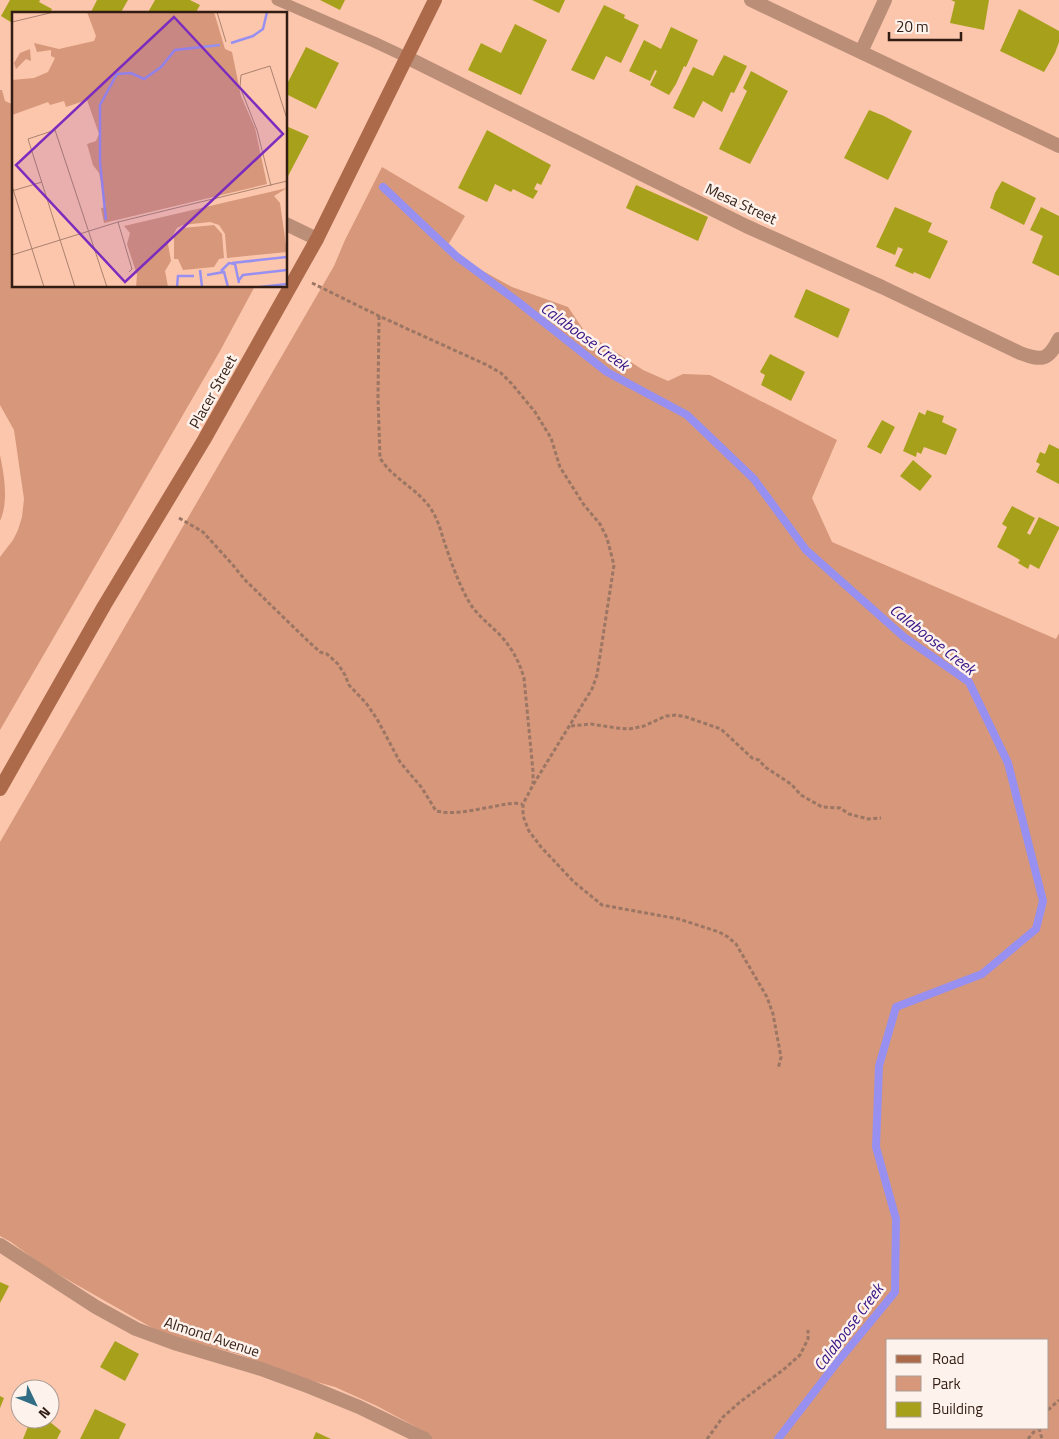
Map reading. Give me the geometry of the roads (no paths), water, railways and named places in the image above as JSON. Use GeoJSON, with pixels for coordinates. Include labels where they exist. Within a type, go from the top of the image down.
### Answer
{"type":"FeatureCollection","features":[{"type":"Feature","properties":{"kind":"main road","name":"Placer Street"},"geometry":{"type":"LineString","coordinates":[[0,789],[104,606],[204,440],[317,239],[435,0]]}},
{"type":"Feature","properties":{"kind":"street"},"geometry":{"type":"LineString","coordinates":[[751,0],[1059,146]]}},
{"type":"Feature","properties":{"kind":"street"},"geometry":{"type":"LineString","coordinates":[[861,52],[885,0]]}},
{"type":"Feature","properties":{"kind":"street","name":"Mesa Street"},"geometry":{"type":"LineString","coordinates":[[406,57],[746,226],[882,287],[1020,353],[1034,358],[1042,358],[1052,353],[1059,339]]}},
{"type":"Feature","properties":{"kind":"street"},"geometry":{"type":"LineString","coordinates":[[288,225],[317,239]]}},
{"type":"Feature","properties":{"kind":"street","name":"Almond Avenue"},"geometry":{"type":"LineString","coordinates":[[0,1244],[96,1307],[136,1329],[310,1387],[359,1407],[425,1439]]}},
{"type":"Feature","properties":{"kind":"lane"},"geometry":{"type":"LineString","coordinates":[[277,0],[406,57]]}},
{"type":"Feature","properties":{"kind":"waterway","name":"Calaboose Creek"},"geometry":{"type":"LineString","coordinates":[[383,187],[456,256],[607,372],[687,415],[754,479],[806,550],[904,637],[969,682],[1008,763],[1043,901],[1036,929],[982,974],[896,1007],[879,1066],[876,1147],[896,1219],[895,1292],[778,1439]]}}]}
